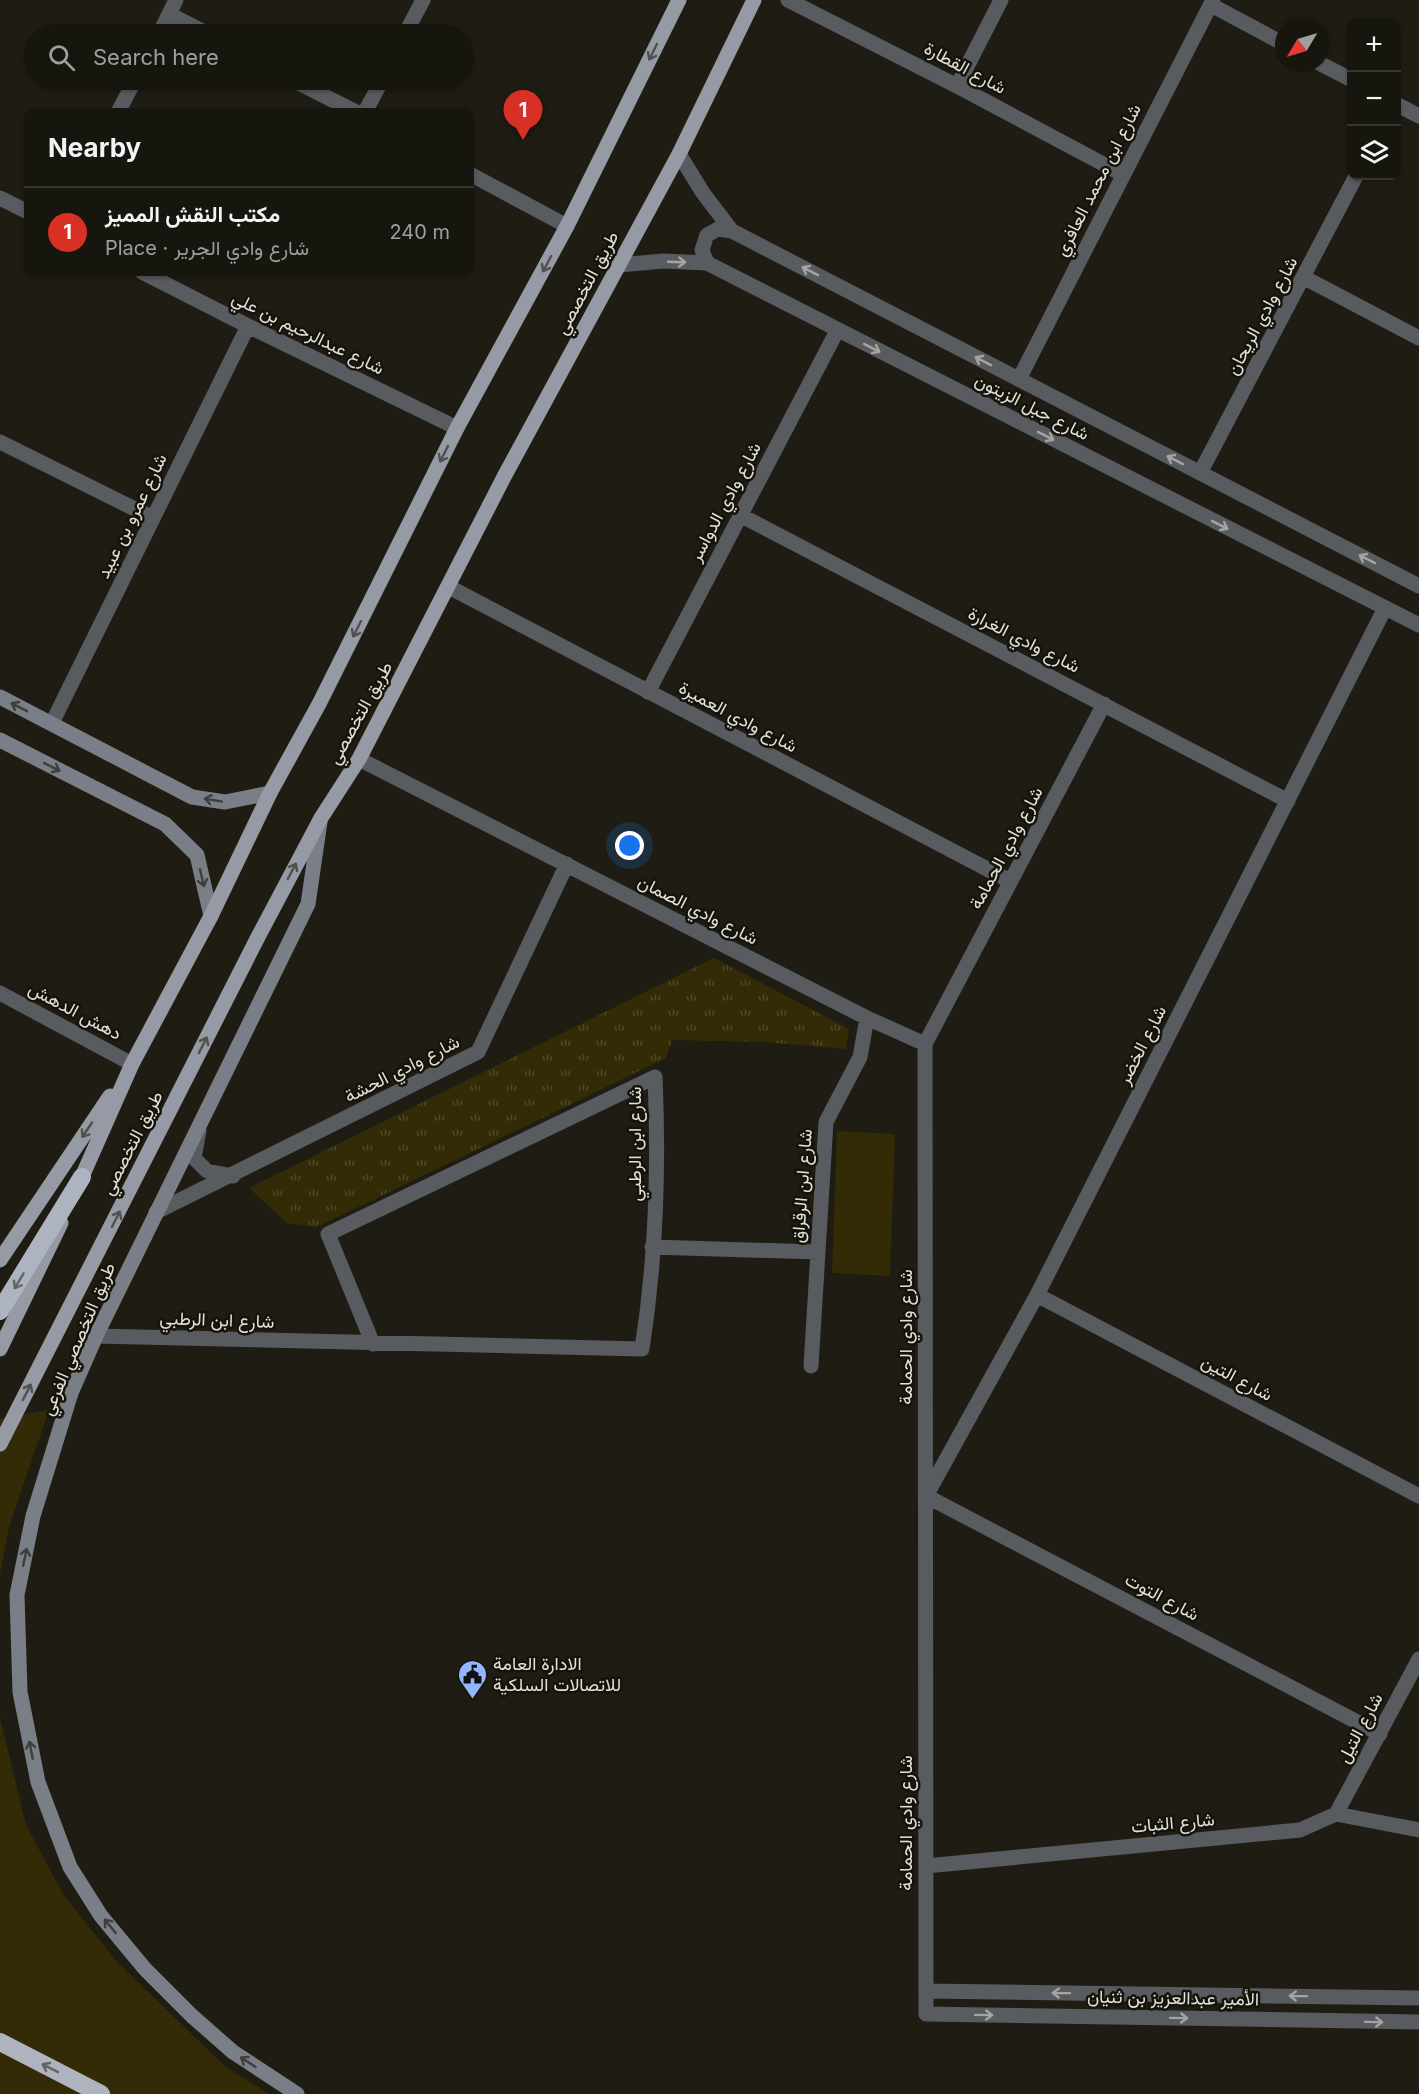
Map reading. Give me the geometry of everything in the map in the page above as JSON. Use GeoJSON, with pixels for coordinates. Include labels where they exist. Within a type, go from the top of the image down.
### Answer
{"type":"FeatureCollection","features":[{"type":"Feature","properties":{"kind":"highway"},"geometry":{"type":"LineString","coordinates":[[0,1311],[82,1177]]}},
{"type":"Feature","properties":{"kind":"highway"},"geometry":{"type":"LineString","coordinates":[[0,2042],[103,2093]]}},
{"type":"Feature","properties":{"kind":"main road","name":"طريق التخصصي"},"geometry":{"type":"LineString","coordinates":[[0,1349],[40,1270],[132,1064],[211,916],[270,793],[319,704],[457,428],[567,226],[679,0]]}},
{"type":"Feature","properties":{"kind":"main road","name":"طريق التخصصي"},"geometry":{"type":"LineString","coordinates":[[0,1444],[321,818],[358,759],[505,475],[679,154],[754,0]]}},
{"type":"Feature","properties":{"kind":"main road"},"geometry":{"type":"LineString","coordinates":[[0,697],[192,796],[225,802],[270,793]]}},
{"type":"Feature","properties":{"kind":"main road"},"geometry":{"type":"LineString","coordinates":[[0,740],[165,824],[197,855],[211,916]]}},
{"type":"Feature","properties":{"kind":"main road","name":"طريق التخصصي الفرعي"},"geometry":{"type":"LineString","coordinates":[[297,2094],[232,2052],[145,1969],[101,1916],[70,1867],[38,1782],[20,1692],[17,1595],[33,1516],[71,1394],[96,1336],[308,904],[321,818]]}},
{"type":"Feature","properties":{"kind":"main road"},"geometry":{"type":"LineString","coordinates":[[0,1260],[132,1064]]}},
{"type":"Feature","properties":{"kind":"street"},"geometry":{"type":"LineString","coordinates":[[164,24],[176,0]]}},
{"type":"Feature","properties":{"kind":"street"},"geometry":{"type":"LineString","coordinates":[[410,24],[423,0]]}},
{"type":"Feature","properties":{"kind":"street","name":"شارع القطارة"},"geometry":{"type":"LineString","coordinates":[[788,0],[957,86],[1122,174]]}},
{"type":"Feature","properties":{"kind":"street"},"geometry":{"type":"LineString","coordinates":[[957,86],[1001,0]]}},
{"type":"Feature","properties":{"kind":"street"},"geometry":{"type":"LineString","coordinates":[[1212,3],[1275,39]]}},
{"type":"Feature","properties":{"kind":"street","name":"شارع ابن محمد العافري"},"geometry":{"type":"LineString","coordinates":[[1019,379],[1122,174],[1212,3]]}},
{"type":"Feature","properties":{"kind":"street"},"geometry":{"type":"LineString","coordinates":[[169,14],[188,24]]}},
{"type":"Feature","properties":{"kind":"street"},"geometry":{"type":"LineString","coordinates":[[1329,68],[1347,77]]}},
{"type":"Feature","properties":{"kind":"street"},"geometry":{"type":"LineString","coordinates":[[120,108],[130,90]]}},
{"type":"Feature","properties":{"kind":"street"},"geometry":{"type":"LineString","coordinates":[[313,90],[348,108]]}},
{"type":"Feature","properties":{"kind":"street"},"geometry":{"type":"LineString","coordinates":[[367,108],[377,90]]}},
{"type":"Feature","properties":{"kind":"street"},"geometry":{"type":"LineString","coordinates":[[1401,107],[1419,116]]}},
{"type":"Feature","properties":{"kind":"street","name":"شارع جبل الزيتون"},"geometry":{"type":"LineString","coordinates":[[679,154],[703,193],[732,231],[1419,586]]}},
{"type":"Feature","properties":{"kind":"street"},"geometry":{"type":"LineString","coordinates":[[474,176],[567,226]]}},
{"type":"Feature","properties":{"kind":"street","name":"شارع وادي الريحان"},"geometry":{"type":"LineString","coordinates":[[1200,473],[1305,278],[1354,180]]}},
{"type":"Feature","properties":{"kind":"street"},"geometry":{"type":"LineString","coordinates":[[0,198],[24,210]]}},
{"type":"Feature","properties":{"kind":"street"},"geometry":{"type":"LineString","coordinates":[[707,263],[702,250],[707,235],[718,229],[732,231]]}},
{"type":"Feature","properties":{"kind":"street","name":"شارع جبل الزيتون"},"geometry":{"type":"LineString","coordinates":[[619,266],[663,261],[707,263],[1419,625]]}},
{"type":"Feature","properties":{"kind":"street","name":"شارع عبدالرحيم بن علي"},"geometry":{"type":"LineString","coordinates":[[150,276],[457,428]]}},
{"type":"Feature","properties":{"kind":"street"},"geometry":{"type":"LineString","coordinates":[[1305,278],[1419,338]]}},
{"type":"Feature","properties":{"kind":"street","name":"شارع عمرو بن عبيد"},"geometry":{"type":"LineString","coordinates":[[52,723],[248,326]]}},
{"type":"Feature","properties":{"kind":"street","name":"شارع وادي الدواسر"},"geometry":{"type":"LineString","coordinates":[[648,692],[837,331]]}},
{"type":"Feature","properties":{"kind":"street"},"geometry":{"type":"LineString","coordinates":[[0,442],[153,518]]}},
{"type":"Feature","properties":{"kind":"street","name":"شارع وادي الغرارة"},"geometry":{"type":"LineString","coordinates":[[740,515],[1288,801]]}},
{"type":"Feature","properties":{"kind":"street","name":"شارع وادي العميرة"},"geometry":{"type":"LineString","coordinates":[[449,587],[1010,881]]}},
{"type":"Feature","properties":{"kind":"street","name":"شارع الخضر"},"geometry":{"type":"LineString","coordinates":[[926,1496],[1037,1295],[1385,608]]}},
{"type":"Feature","properties":{"kind":"street","name":"شارع وادي الحمامة"},"geometry":{"type":"LineString","coordinates":[[926,2014],[925,1044],[1104,704]]}},
{"type":"Feature","properties":{"kind":"street","name":"شارع وادي الصمان"},"geometry":{"type":"LineString","coordinates":[[358,759],[867,1018],[925,1044]]}},
{"type":"Feature","properties":{"kind":"street","name":"شارع وادي الحشة"},"geometry":{"type":"LineString","coordinates":[[156,1212],[233,1176],[478,1052],[567,864]]}},
{"type":"Feature","properties":{"kind":"street","name":"دهش الدهش"},"geometry":{"type":"LineString","coordinates":[[0,993],[132,1064]]}},
{"type":"Feature","properties":{"kind":"street","name":"شارع ابن الرقراق"},"geometry":{"type":"LineString","coordinates":[[811,1366],[826,1122],[861,1057],[867,1018]]}},
{"type":"Feature","properties":{"kind":"street","name":"شارع ابن الرطبي"},"geometry":{"type":"LineString","coordinates":[[96,1336],[373,1344],[642,1349],[650,1301],[658,1162],[655,1077],[328,1234],[373,1344]]}},
{"type":"Feature","properties":{"kind":"street"},"geometry":{"type":"LineString","coordinates":[[200,1126],[194,1158],[207,1171],[233,1176]]}},
{"type":"Feature","properties":{"kind":"street"},"geometry":{"type":"LineString","coordinates":[[652,1247],[817,1252]]}},
{"type":"Feature","properties":{"kind":"street","name":"شارع التين"},"geometry":{"type":"LineString","coordinates":[[1037,1295],[1419,1496]]}},
{"type":"Feature","properties":{"kind":"street","name":"شارع التوت"},"geometry":{"type":"LineString","coordinates":[[926,1496],[1380,1734]]}},
{"type":"Feature","properties":{"kind":"street","name":"شارع التيل"},"geometry":{"type":"LineString","coordinates":[[1336,1815],[1419,1659]]}},
{"type":"Feature","properties":{"kind":"street"},"geometry":{"type":"LineString","coordinates":[[1336,1815],[1419,1830]]}},
{"type":"Feature","properties":{"kind":"street","name":"شارع الثبات"},"geometry":{"type":"LineString","coordinates":[[926,1866],[1300,1830],[1336,1815]]}},
{"type":"Feature","properties":{"kind":"street","name":"الأمير عبدالعزيز بن ثنيان"},"geometry":{"type":"LineString","coordinates":[[926,1991],[1419,1998]]}},
{"type":"Feature","properties":{"kind":"street","name":"الأمير عبدالعزيز بن ثنيان"},"geometry":{"type":"LineString","coordinates":[[926,2014],[1419,2022]]}},
{"type":"Feature","properties":{"kind":"green space"},"geometry":{"type":"Polygon","coordinates":[[[714,958],[849,1029],[846,1049],[765,1042],[672,1040],[666,1058],[317,1227],[287,1223],[249,1188],[714,958]]]}},
{"type":"Feature","properties":{"kind":"green space"},"geometry":{"type":"Polygon","coordinates":[[[837,1131],[895,1134],[890,1276],[832,1273],[837,1131]]]}},
{"type":"Feature","properties":{"kind":"green space"},"geometry":{"type":"Polygon","coordinates":[[[49,1410],[9,1527],[0,1574],[0,1419],[49,1410]]]}},
{"type":"Feature","properties":{"kind":"green space"},"geometry":{"type":"Polygon","coordinates":[[[0,1718],[26,1825],[63,1894],[116,1961],[226,2067],[269,2094],[0,2094],[0,1718]]]}},
{"type":"Feature","properties":{"kind":"place","name":"مكتب النقش المميز"},"geometry":{"type":"Point","coordinates":[523,140]}},
{"type":"Feature","properties":{"kind":"place","name":"الادارة العامة للاتصالات السلكية"},"geometry":{"type":"Point","coordinates":[472,1700]}}]}
